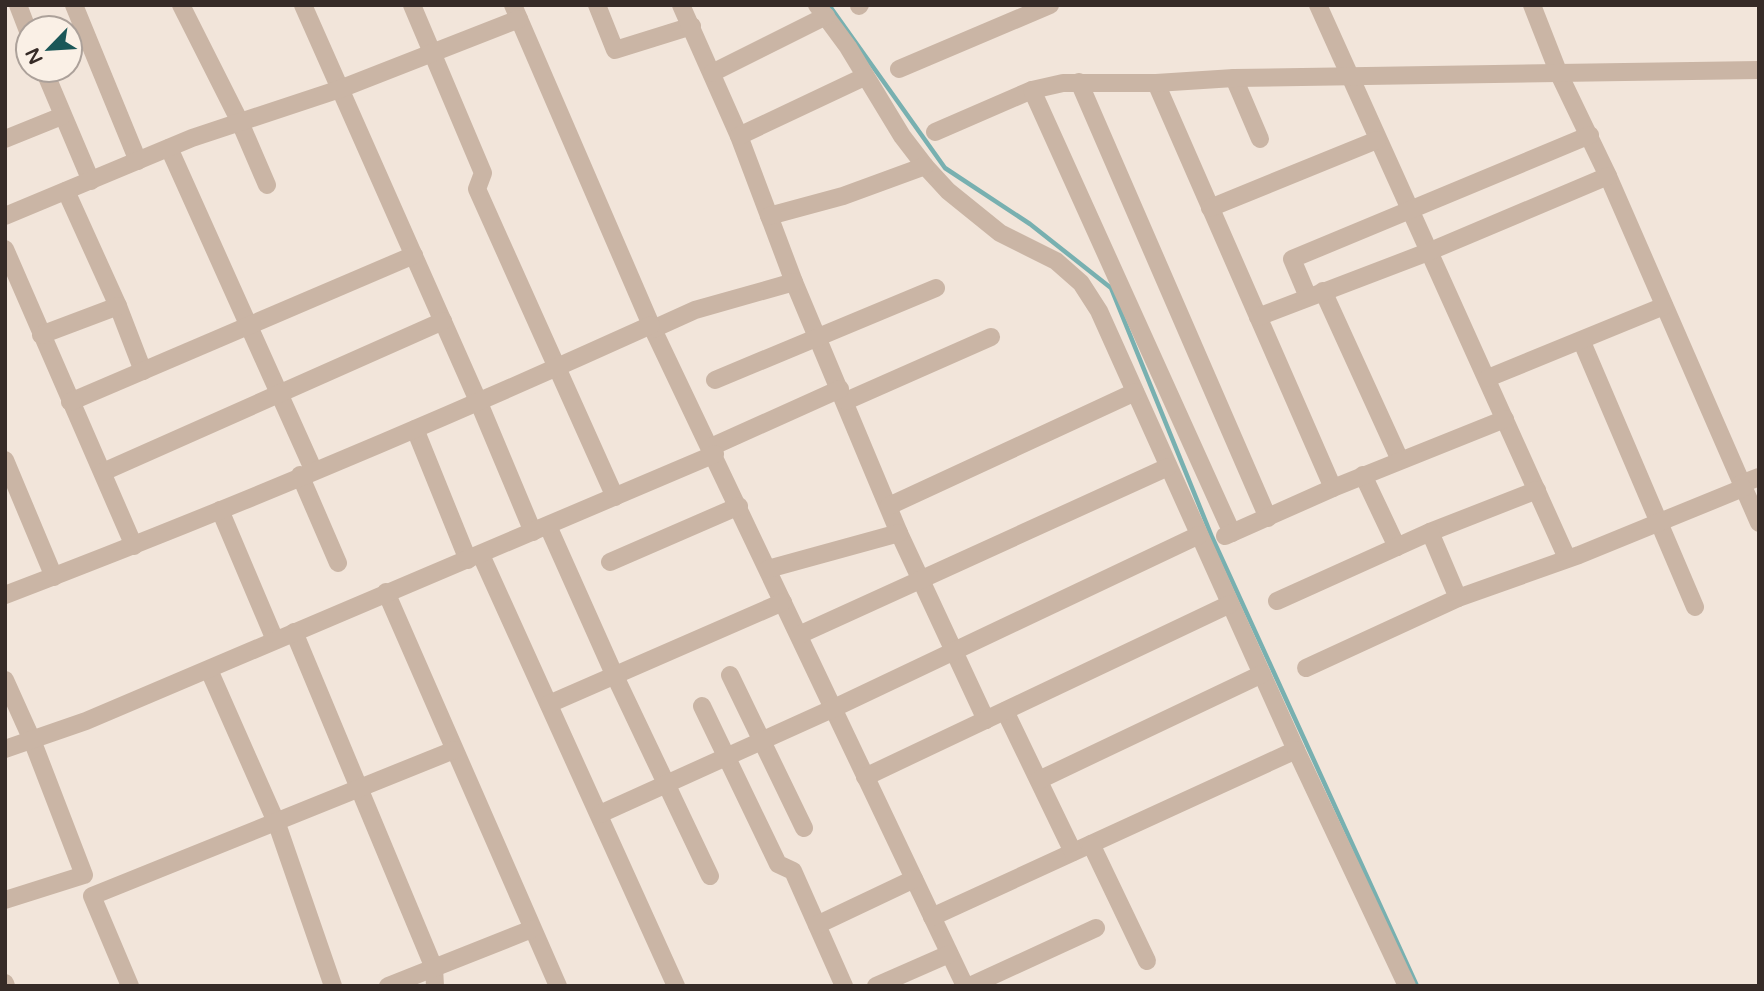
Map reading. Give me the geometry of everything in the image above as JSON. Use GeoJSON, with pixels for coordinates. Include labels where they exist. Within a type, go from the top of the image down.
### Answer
{"type":"FeatureCollection","features":[{"type":"Feature","properties":{"kind":"street"},"geometry":{"type":"LineString","coordinates":[[74,5],[138,161]]}},
{"type":"Feature","properties":{"kind":"street"},"geometry":{"type":"LineString","coordinates":[[181,5],[239,120],[267,185]]}},
{"type":"Feature","properties":{"kind":"street"},"geometry":{"type":"LineString","coordinates":[[303,5],[479,403],[614,674],[710,876]]}},
{"type":"Feature","properties":{"kind":"street"},"geometry":{"type":"LineString","coordinates":[[412,5],[483,173],[477,189],[615,497]]}},
{"type":"Feature","properties":{"kind":"street"},"geometry":{"type":"LineString","coordinates":[[597,5],[615,50],[691,26]]}},
{"type":"Feature","properties":{"kind":"street"},"geometry":{"type":"LineString","coordinates":[[681,5],[739,136],[794,282],[890,506],[899,533],[986,720]]}},
{"type":"Feature","properties":{"kind":"street"},"geometry":{"type":"LineString","coordinates":[[898,69],[1050,5]]}},
{"type":"Feature","properties":{"kind":"street"},"geometry":{"type":"LineString","coordinates":[[1318,5],[1428,252],[1488,378],[1566,558]]}},
{"type":"Feature","properties":{"kind":"street"},"geometry":{"type":"LineString","coordinates":[[1532,5],[1559,74],[1590,135],[1759,523]]}},
{"type":"Feature","properties":{"kind":"street"},"geometry":{"type":"LineString","coordinates":[[712,73],[822,10],[925,166],[948,191],[1000,233],[1056,261],[1082,283],[1099,311],[1296,750],[1407,986]]}},
{"type":"Feature","properties":{"kind":"street"},"geometry":{"type":"LineString","coordinates":[[5,216],[239,120],[340,89],[432,54],[516,12],[652,327],[713,450],[832,709],[965,986]]}},
{"type":"Feature","properties":{"kind":"street"},"geometry":{"type":"LineString","coordinates":[[935,132],[1032,90],[1079,82],[1156,83],[1234,78],[1759,70]]}},
{"type":"Feature","properties":{"kind":"street"},"geometry":{"type":"LineString","coordinates":[[739,136],[864,77]]}},
{"type":"Feature","properties":{"kind":"street"},"geometry":{"type":"LineString","coordinates":[[1234,78],[1260,139]]}},
{"type":"Feature","properties":{"kind":"street"},"geometry":{"type":"LineString","coordinates":[[1079,82],[1268,518]]}},
{"type":"Feature","properties":{"kind":"street"},"geometry":{"type":"LineString","coordinates":[[1156,83],[1333,488]]}},
{"type":"Feature","properties":{"kind":"street"},"geometry":{"type":"LineString","coordinates":[[49,84],[91,181]]}},
{"type":"Feature","properties":{"kind":"street"},"geometry":{"type":"LineString","coordinates":[[1032,90],[1229,534],[1363,475],[1505,419]]}},
{"type":"Feature","properties":{"kind":"street"},"geometry":{"type":"LineString","coordinates":[[5,139],[62,116]]}},
{"type":"Feature","properties":{"kind":"street"},"geometry":{"type":"LineString","coordinates":[[1400,460],[1316,294],[1292,259],[1590,135]]}},
{"type":"Feature","properties":{"kind":"street"},"geometry":{"type":"LineString","coordinates":[[1210,208],[1377,140]]}},
{"type":"Feature","properties":{"kind":"street"},"geometry":{"type":"LineString","coordinates":[[169,148],[279,394],[338,563]]}},
{"type":"Feature","properties":{"kind":"street"},"geometry":{"type":"LineString","coordinates":[[769,216],[843,196],[925,166]]}},
{"type":"Feature","properties":{"kind":"street"},"geometry":{"type":"LineString","coordinates":[[1258,317],[1428,252],[1608,176]]}},
{"type":"Feature","properties":{"kind":"street"},"geometry":{"type":"LineString","coordinates":[[66,191],[144,371]]}},
{"type":"Feature","properties":{"kind":"street"},"geometry":{"type":"LineString","coordinates":[[5,249],[134,546]]}},
{"type":"Feature","properties":{"kind":"street"},"geometry":{"type":"LineString","coordinates":[[70,402],[414,256]]}},
{"type":"Feature","properties":{"kind":"street"},"geometry":{"type":"LineString","coordinates":[[5,595],[134,546],[306,472],[479,403],[652,327],[695,310],[794,282]]}},
{"type":"Feature","properties":{"kind":"street"},"geometry":{"type":"LineString","coordinates":[[715,380],[816,335],[936,288]]}},
{"type":"Feature","properties":{"kind":"street"},"geometry":{"type":"LineString","coordinates":[[41,335],[118,306]]}},
{"type":"Feature","properties":{"kind":"street"},"geometry":{"type":"LineString","coordinates":[[1488,378],[1582,342],[1664,306]]}},
{"type":"Feature","properties":{"kind":"street"},"geometry":{"type":"LineString","coordinates":[[103,472],[443,321]]}},
{"type":"Feature","properties":{"kind":"street"},"geometry":{"type":"LineString","coordinates":[[5,749],[86,722],[386,592],[615,497],[713,450],[991,337]]}},
{"type":"Feature","properties":{"kind":"street"},"geometry":{"type":"LineString","coordinates":[[1582,342],[1695,607]]}},
{"type":"Feature","properties":{"kind":"street"},"geometry":{"type":"LineString","coordinates":[[890,506],[1135,392]]}},
{"type":"Feature","properties":{"kind":"street"},"geometry":{"type":"LineString","coordinates":[[415,429],[475,557],[549,704],[676,986]]}},
{"type":"Feature","properties":{"kind":"street"},"geometry":{"type":"LineString","coordinates":[[5,460],[54,577]]}},
{"type":"Feature","properties":{"kind":"street"},"geometry":{"type":"LineString","coordinates":[[799,635],[1168,467]]}},
{"type":"Feature","properties":{"kind":"street"},"geometry":{"type":"LineString","coordinates":[[1363,475],[1396,547]]}},
{"type":"Feature","properties":{"kind":"street"},"geometry":{"type":"LineString","coordinates":[[1306,668],[1458,598],[1657,523],[1759,477]]}},
{"type":"Feature","properties":{"kind":"street"},"geometry":{"type":"LineString","coordinates":[[1278,601],[1396,547],[1537,490]]}},
{"type":"Feature","properties":{"kind":"street"},"geometry":{"type":"LineString","coordinates":[[610,562],[739,506]]}},
{"type":"Feature","properties":{"kind":"street"},"geometry":{"type":"LineString","coordinates":[[220,510],[275,640]]}},
{"type":"Feature","properties":{"kind":"street"},"geometry":{"type":"LineString","coordinates":[[768,569],[899,533]]}},
{"type":"Feature","properties":{"kind":"street"},"geometry":{"type":"LineString","coordinates":[[1430,533],[1458,598]]}},
{"type":"Feature","properties":{"kind":"street"},"geometry":{"type":"LineString","coordinates":[[600,814],[832,709],[1199,535]]}},
{"type":"Feature","properties":{"kind":"street"},"geometry":{"type":"LineString","coordinates":[[386,592],[558,986]]}},
{"type":"Feature","properties":{"kind":"street"},"geometry":{"type":"LineString","coordinates":[[549,704],[783,601]]}},
{"type":"Feature","properties":{"kind":"street"},"geometry":{"type":"LineString","coordinates":[[865,777],[1230,604]]}},
{"type":"Feature","properties":{"kind":"street"},"geometry":{"type":"LineString","coordinates":[[294,632],[434,977]]}},
{"type":"Feature","properties":{"kind":"street"},"geometry":{"type":"LineString","coordinates":[[209,670],[277,824],[333,986]]}},
{"type":"Feature","properties":{"kind":"street"},"geometry":{"type":"LineString","coordinates":[[1039,780],[1262,674]]}},
{"type":"Feature","properties":{"kind":"street"},"geometry":{"type":"LineString","coordinates":[[730,675],[804,828]]}},
{"type":"Feature","properties":{"kind":"street"},"geometry":{"type":"LineString","coordinates":[[5,680],[32,740],[130,986]]}},
{"type":"Feature","properties":{"kind":"street"},"geometry":{"type":"LineString","coordinates":[[702,706],[778,864],[793,871],[844,986]]}},
{"type":"Feature","properties":{"kind":"street"},"geometry":{"type":"LineString","coordinates":[[1005,711],[1073,852]]}},
{"type":"Feature","properties":{"kind":"street"},"geometry":{"type":"LineString","coordinates":[[92,896],[277,824],[454,750]]}},
{"type":"Feature","properties":{"kind":"street"},"geometry":{"type":"LineString","coordinates":[[932,917],[1296,750]]}},
{"type":"Feature","properties":{"kind":"street"},"geometry":{"type":"LineString","coordinates":[[1091,844],[1147,961]]}},
{"type":"Feature","properties":{"kind":"street"},"geometry":{"type":"LineString","coordinates":[[5,900],[84,875]]}},
{"type":"Feature","properties":{"kind":"street"},"geometry":{"type":"LineString","coordinates":[[817,925],[914,879]]}},
{"type":"Feature","properties":{"kind":"street"},"geometry":{"type":"LineString","coordinates":[[970,986],[1096,928]]}},
{"type":"Feature","properties":{"kind":"street"},"geometry":{"type":"LineString","coordinates":[[388,986],[434,977],[532,929]]}},
{"type":"Feature","properties":{"kind":"street"},"geometry":{"type":"LineString","coordinates":[[876,986],[949,954]]}},
{"type":"Feature","properties":{"kind":"waterway"},"geometry":{"type":"LineString","coordinates":[[829,5],[945,168],[1030,224],[1111,288],[1212,537],[1417,986]]}}]}
